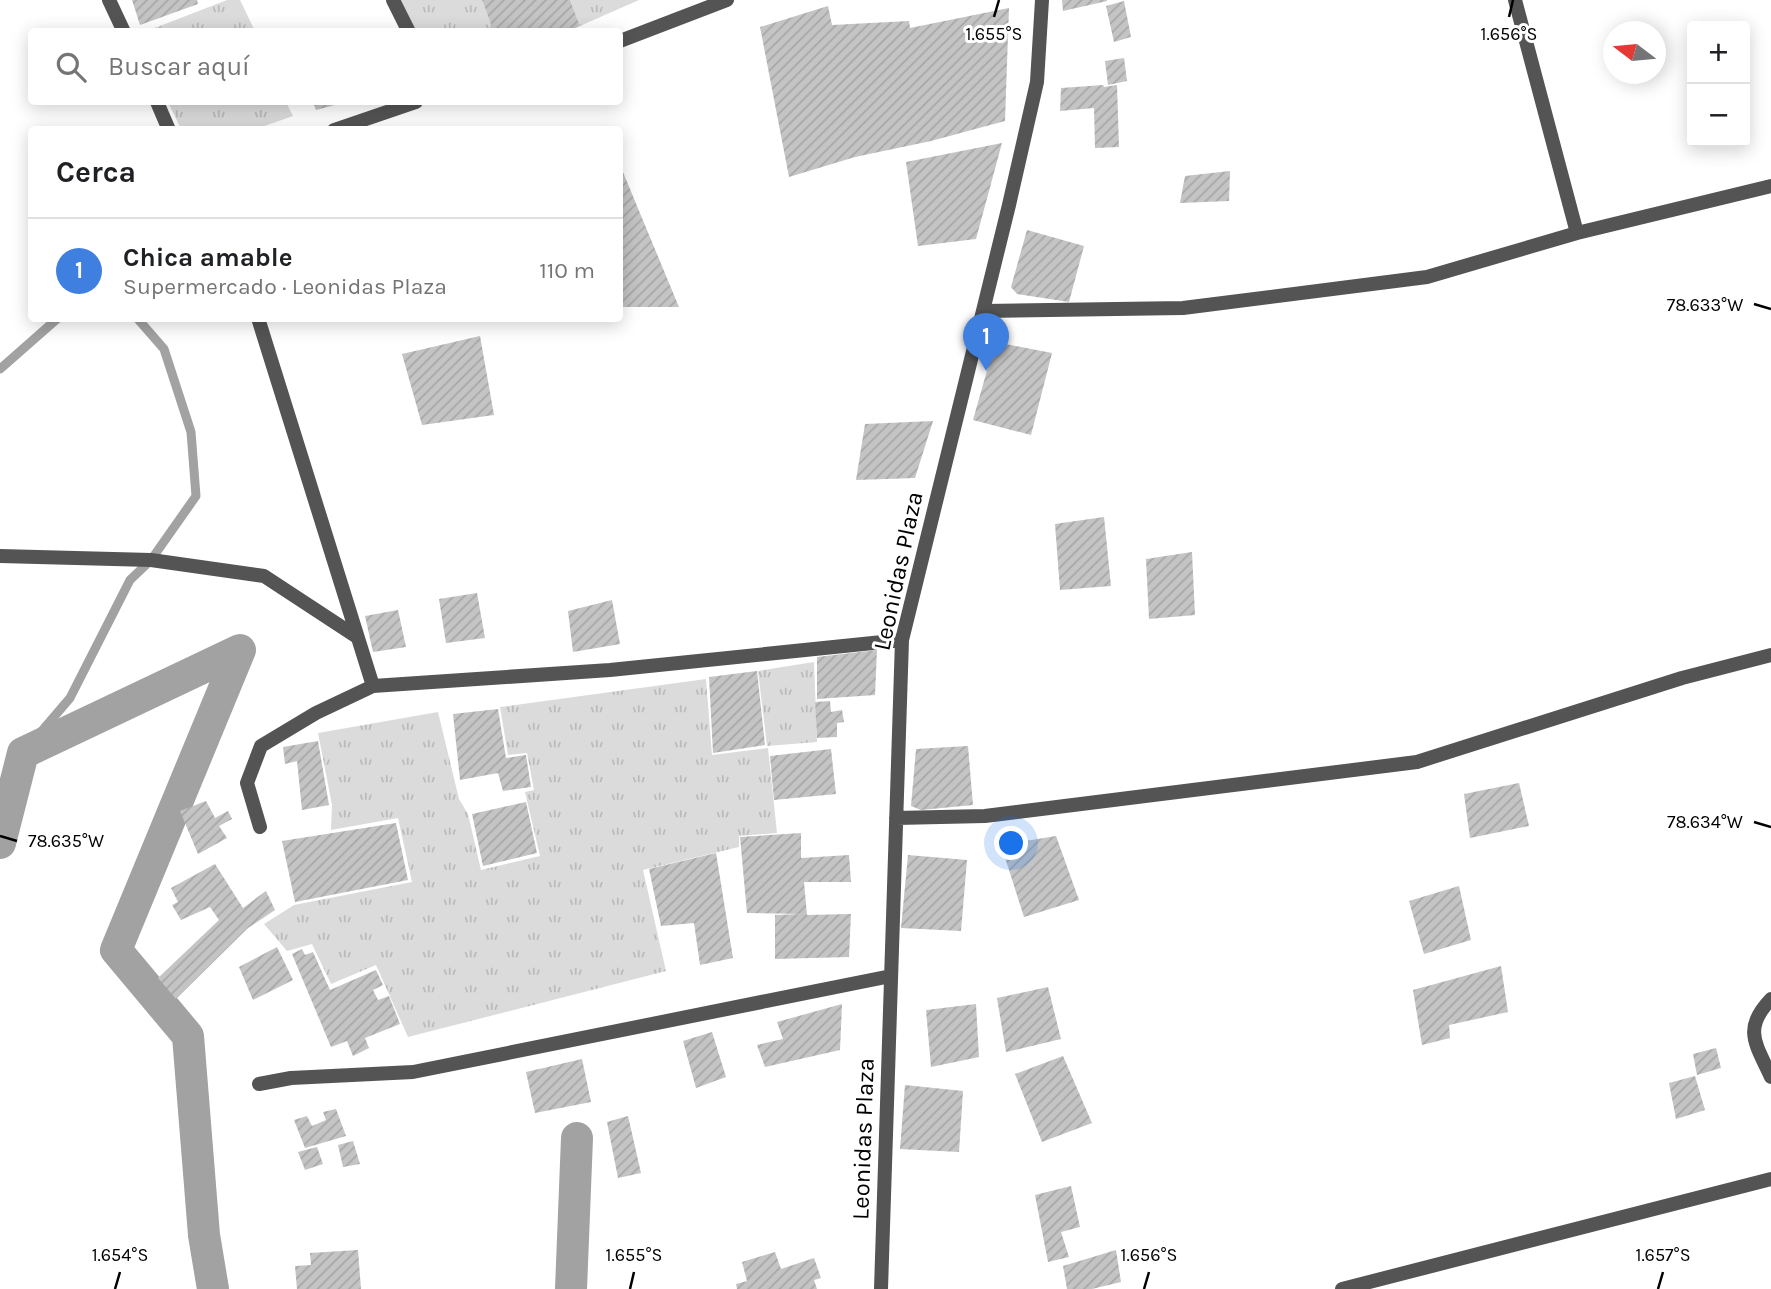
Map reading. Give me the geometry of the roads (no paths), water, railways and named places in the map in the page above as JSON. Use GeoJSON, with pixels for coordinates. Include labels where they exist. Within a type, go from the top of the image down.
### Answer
{"type":"FeatureCollection","features":[{"type":"Feature","properties":{"kind":"street"},"geometry":{"type":"LineString","coordinates":[[109,0],[122,28]]}},
{"type":"Feature","properties":{"kind":"street"},"geometry":{"type":"LineString","coordinates":[[393,0],[407,28]]}},
{"type":"Feature","properties":{"kind":"street"},"geometry":{"type":"LineString","coordinates":[[623,40],[727,0]]}},
{"type":"Feature","properties":{"kind":"street","name":"Leonidas Plaza"},"geometry":{"type":"LineString","coordinates":[[881,1289],[902,639],[1037,82],[1042,0]]}},
{"type":"Feature","properties":{"kind":"street"},"geometry":{"type":"LineString","coordinates":[[1515,0],[1577,233]]}},
{"type":"Feature","properties":{"kind":"street"},"geometry":{"type":"LineString","coordinates":[[158,105],[167,126]]}},
{"type":"Feature","properties":{"kind":"street"},"geometry":{"type":"LineString","coordinates":[[346,126],[407,105]]}},
{"type":"Feature","properties":{"kind":"street"},"geometry":{"type":"LineString","coordinates":[[983,312],[1183,308],[1427,277],[1577,233],[1771,186]]}},
{"type":"Feature","properties":{"kind":"street"},"geometry":{"type":"LineString","coordinates":[[259,322],[373,686]]}},
{"type":"Feature","properties":{"kind":"street"},"geometry":{"type":"LineString","coordinates":[[0,556],[151,560],[264,576],[357,637]]}},
{"type":"Feature","properties":{"kind":"street"},"geometry":{"type":"LineString","coordinates":[[260,827],[247,783],[261,746],[316,713],[373,686],[610,670],[902,639]]}},
{"type":"Feature","properties":{"kind":"street"},"geometry":{"type":"LineString","coordinates":[[896,818],[985,816],[1417,762],[1682,678],[1771,654]]}},
{"type":"Feature","properties":{"kind":"street"},"geometry":{"type":"LineString","coordinates":[[259,1084],[291,1078],[413,1072],[891,976]]}},
{"type":"Feature","properties":{"kind":"street"},"geometry":{"type":"LineString","coordinates":[[1771,999],[1758,1013],[1753,1036],[1771,1077]]}},
{"type":"Feature","properties":{"kind":"street"},"geometry":{"type":"LineString","coordinates":[[1342,1289],[1771,1179]]}},
{"type":"Feature","properties":{"kind":"waterway"},"geometry":{"type":"LineString","coordinates":[[0,369],[53,322]]}},
{"type":"Feature","properties":{"kind":"waterway"},"geometry":{"type":"LineString","coordinates":[[23,753],[70,698],[130,580],[151,560],[196,496],[191,432],[164,349],[140,322]]}},
{"type":"Feature","properties":{"kind":"waterway"},"geometry":{"type":"LineString","coordinates":[[0,843],[23,753],[240,650],[116,950],[188,1036],[204,1235],[213,1289]]}},
{"type":"Feature","properties":{"kind":"waterway"},"geometry":{"type":"LineString","coordinates":[[571,1289],[577,1138]]}},
{"type":"Feature","properties":{"kind":"place","name":"Chica amable"},"geometry":{"type":"Point","coordinates":[986,371]}}]}
